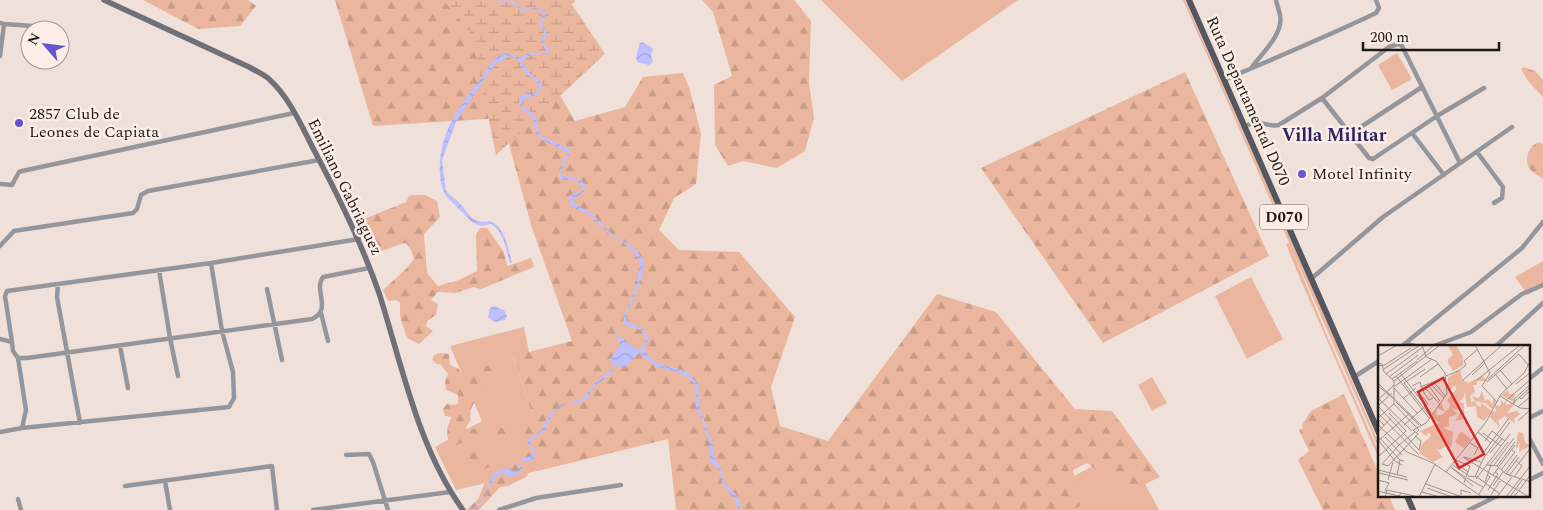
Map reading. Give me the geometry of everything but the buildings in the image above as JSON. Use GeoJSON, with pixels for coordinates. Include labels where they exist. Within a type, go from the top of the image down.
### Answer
{"type":"FeatureCollection","features":[{"type":"Feature","properties":{"kind":"main road","name":"Emiliano Gabriaguez"},"geometry":{"type":"LineString","coordinates":[[104,0],[249,67],[267,78],[279,89],[294,113],[359,239],[378,291],[424,435],[450,492],[463,510]]}},
{"type":"Feature","properties":{"kind":"main road","name":"Ruta Departamental D070"},"geometry":{"type":"LineString","coordinates":[[1189,0],[1378,431]]}},
{"type":"Feature","properties":{"kind":"main road"},"geometry":{"type":"LineString","coordinates":[[1408,498],[1413,510]]}},
{"type":"Feature","properties":{"kind":"street"},"geometry":{"type":"LineString","coordinates":[[1252,67],[1279,27],[1280,16],[1276,0]]}},
{"type":"Feature","properties":{"kind":"street"},"geometry":{"type":"LineString","coordinates":[[1224,80],[1328,36],[1376,12],[1379,8],[1376,0]]}},
{"type":"Feature","properties":{"kind":"street"},"geometry":{"type":"LineString","coordinates":[[0,56],[2,24],[20,25]]}},
{"type":"Feature","properties":{"kind":"street"},"geometry":{"type":"LineString","coordinates":[[1244,127],[1264,122],[1274,126],[1279,125],[1322,98],[1394,44],[1402,46],[1460,163]]}},
{"type":"Feature","properties":{"kind":"street"},"geometry":{"type":"LineString","coordinates":[[1350,134],[1422,87]]}},
{"type":"Feature","properties":{"kind":"street"},"geometry":{"type":"LineString","coordinates":[[1322,98],[1369,158],[1373,159],[1437,116],[1484,88]]}},
{"type":"Feature","properties":{"kind":"street"},"geometry":{"type":"LineString","coordinates":[[0,184],[12,185],[16,182],[19,172],[22,171],[294,113]]}},
{"type":"Feature","properties":{"kind":"street"},"geometry":{"type":"LineString","coordinates":[[1311,279],[1383,217],[1512,127]]}},
{"type":"Feature","properties":{"kind":"street"},"geometry":{"type":"LineString","coordinates":[[1412,133],[1444,175]]}},
{"type":"Feature","properties":{"kind":"street"},"geometry":{"type":"LineString","coordinates":[[1477,152],[1503,187],[1502,198],[1494,203]]}},
{"type":"Feature","properties":{"kind":"street"},"geometry":{"type":"LineString","coordinates":[[0,246],[14,231],[133,213],[137,209],[141,195],[148,191],[319,160]]}},
{"type":"Feature","properties":{"kind":"street"},"geometry":{"type":"LineString","coordinates":[[1404,345],[1522,248],[1543,222]]}},
{"type":"Feature","properties":{"kind":"street"},"geometry":{"type":"LineString","coordinates":[[22,428],[26,410],[18,358],[13,351],[5,296],[7,291],[211,263],[359,239]]}},
{"type":"Feature","properties":{"kind":"street"},"geometry":{"type":"LineString","coordinates":[[0,432],[22,428],[230,407],[234,398],[232,372],[222,330],[211,263]]}},
{"type":"Feature","properties":{"kind":"street"},"geometry":{"type":"LineString","coordinates":[[18,358],[120,346],[222,330],[312,319],[322,309],[320,283],[323,277],[369,268]]}},
{"type":"Feature","properties":{"kind":"street"},"geometry":{"type":"LineString","coordinates":[[159,270],[178,376]]}},
{"type":"Feature","properties":{"kind":"street"},"geometry":{"type":"LineString","coordinates":[[58,284],[57,297],[80,423]]}},
{"type":"Feature","properties":{"kind":"street"},"geometry":{"type":"LineString","coordinates":[[1437,345],[1471,332],[1522,294],[1543,285]]}},
{"type":"Feature","properties":{"kind":"street"},"geometry":{"type":"LineString","coordinates":[[268,290],[282,360]]}},
{"type":"Feature","properties":{"kind":"street"},"geometry":{"type":"LineString","coordinates":[[1497,345],[1543,303]]}},
{"type":"Feature","properties":{"kind":"street"},"geometry":{"type":"LineString","coordinates":[[320,313],[328,341]]}},
{"type":"Feature","properties":{"kind":"street"},"geometry":{"type":"LineString","coordinates":[[0,339],[12,342]]}},
{"type":"Feature","properties":{"kind":"street"},"geometry":{"type":"LineString","coordinates":[[120,346],[128,388]]}},
{"type":"Feature","properties":{"kind":"street"},"geometry":{"type":"LineString","coordinates":[[1354,377],[1378,362]]}},
{"type":"Feature","properties":{"kind":"street"},"geometry":{"type":"LineString","coordinates":[[1530,378],[1543,368]]}},
{"type":"Feature","properties":{"kind":"street"},"geometry":{"type":"LineString","coordinates":[[1530,418],[1543,411]]}},
{"type":"Feature","properties":{"kind":"street"},"geometry":{"type":"LineString","coordinates":[[1530,440],[1543,464]]}},
{"type":"Feature","properties":{"kind":"street"},"geometry":{"type":"LineString","coordinates":[[346,456],[369,454],[388,510]]}},
{"type":"Feature","properties":{"kind":"street"},"geometry":{"type":"LineString","coordinates":[[125,486],[272,466],[277,510]]}},
{"type":"Feature","properties":{"kind":"street"},"geometry":{"type":"LineString","coordinates":[[1530,480],[1543,473]]}},
{"type":"Feature","properties":{"kind":"street"},"geometry":{"type":"LineString","coordinates":[[165,481],[170,510]]}},
{"type":"Feature","properties":{"kind":"street"},"geometry":{"type":"LineString","coordinates":[[500,510],[536,498],[621,485]]}},
{"type":"Feature","properties":{"kind":"street"},"geometry":{"type":"LineString","coordinates":[[313,510],[450,492]]}},
{"type":"Feature","properties":{"kind":"street"},"geometry":{"type":"LineString","coordinates":[[1469,510],[1493,498]]}},
{"type":"Feature","properties":{"kind":"street"},"geometry":{"type":"LineString","coordinates":[[18,499],[20,510]]}},
{"type":"Feature","properties":{"kind":"green space"},"geometry":{"type":"Polygon","coordinates":[[[143,0],[248,0],[256,6],[240,26],[198,29],[143,0]]]}},
{"type":"Feature","properties":{"kind":"green space"},"geometry":{"type":"Polygon","coordinates":[[[335,0],[575,0],[575,2],[553,16],[547,73],[575,121],[625,107],[643,77],[683,73],[690,90],[701,134],[696,184],[674,198],[659,230],[679,250],[739,252],[795,317],[771,387],[780,426],[828,441],[937,294],[996,312],[1075,409],[1112,411],[1160,477],[1128,492],[1087,463],[1073,470],[1080,506],[1072,510],[676,510],[668,439],[550,468],[544,452],[526,477],[508,486],[500,487],[479,510],[467,510],[478,499],[489,473],[518,453],[522,434],[533,417],[513,356],[572,341],[531,225],[502,118],[373,126],[335,0]]]}},
{"type":"Feature","properties":{"kind":"green space"},"geometry":{"type":"Polygon","coordinates":[[[443,0],[569,0],[605,54],[496,155],[471,33],[443,0]]]}},
{"type":"Feature","properties":{"kind":"green space"},"geometry":{"type":"Polygon","coordinates":[[[702,0],[794,0],[811,21],[809,83],[814,118],[805,151],[777,168],[743,161],[728,166],[715,145],[714,85],[732,76],[713,12],[702,0]]]}},
{"type":"Feature","properties":{"kind":"green space"},"geometry":{"type":"Polygon","coordinates":[[[821,0],[1018,0],[902,81],[821,0]]]}},
{"type":"Feature","properties":{"kind":"green space"},"geometry":{"type":"Polygon","coordinates":[[[1183,0],[1185,0],[1309,280],[1378,442],[1378,447],[1183,0]]]}},
{"type":"Feature","properties":{"kind":"green space"},"geometry":{"type":"Polygon","coordinates":[[[1397,53],[1412,79],[1392,90],[1378,65],[1397,53]]]}},
{"type":"Feature","properties":{"kind":"green space"},"geometry":{"type":"Polygon","coordinates":[[[1524,67],[1535,71],[1543,80],[1543,97],[1528,81],[1521,69],[1524,67]]]}},
{"type":"Feature","properties":{"kind":"green space"},"geometry":{"type":"Polygon","coordinates":[[[1185,72],[1269,256],[1103,343],[981,168],[1185,72]]]}},
{"type":"Feature","properties":{"kind":"green space"},"geometry":{"type":"Polygon","coordinates":[[[1540,142],[1543,144],[1543,179],[1531,170],[1527,161],[1530,149],[1540,142]]]}},
{"type":"Feature","properties":{"kind":"green space"},"geometry":{"type":"Polygon","coordinates":[[[425,195],[437,201],[440,217],[424,234],[427,273],[438,286],[459,280],[477,271],[476,235],[480,228],[487,228],[504,252],[507,266],[531,258],[534,267],[481,289],[473,287],[456,293],[438,292],[431,300],[438,304],[436,315],[428,320],[426,326],[433,331],[419,344],[407,338],[400,316],[400,303],[396,300],[388,301],[383,290],[414,259],[411,250],[406,243],[381,251],[372,251],[362,233],[364,219],[406,202],[409,196],[425,195]]]}},
{"type":"Feature","properties":{"kind":"green space"},"geometry":{"type":"Polygon","coordinates":[[[1289,243],[1325,331],[1378,451],[1378,457],[1298,274],[1286,244],[1289,243]]]}},
{"type":"Feature","properties":{"kind":"green space"},"geometry":{"type":"Polygon","coordinates":[[[1543,261],[1543,285],[1528,295],[1515,277],[1543,261]]]}},
{"type":"Feature","properties":{"kind":"green space"},"geometry":{"type":"Polygon","coordinates":[[[1251,277],[1283,339],[1247,359],[1215,296],[1251,277]]]}},
{"type":"Feature","properties":{"kind":"green space"},"geometry":{"type":"Polygon","coordinates":[[[524,327],[529,352],[513,357],[550,468],[456,490],[435,447],[482,421],[450,346],[524,327]]]}},
{"type":"Feature","properties":{"kind":"green space"},"geometry":{"type":"Polygon","coordinates":[[[441,353],[449,354],[450,365],[459,369],[461,373],[474,361],[484,366],[493,365],[497,371],[497,382],[492,388],[489,388],[481,395],[472,406],[471,420],[466,427],[467,430],[509,428],[513,430],[513,438],[508,441],[502,435],[486,438],[481,441],[472,440],[485,453],[488,453],[490,466],[483,471],[472,465],[467,454],[467,445],[464,443],[458,444],[453,452],[448,454],[445,449],[450,444],[447,430],[452,417],[445,416],[443,409],[447,404],[455,405],[458,403],[458,395],[446,390],[445,382],[448,374],[440,364],[432,360],[434,355],[441,353]]]}},
{"type":"Feature","properties":{"kind":"green space"},"geometry":{"type":"Polygon","coordinates":[[[1152,377],[1167,403],[1152,411],[1138,385],[1152,377]]]}},
{"type":"Feature","properties":{"kind":"green space"},"geometry":{"type":"Polygon","coordinates":[[[1344,394],[1378,472],[1378,498],[1390,498],[1395,510],[1323,510],[1298,460],[1309,451],[1299,430],[1303,428],[1302,425],[1311,411],[1344,394]]]}},
{"type":"Feature","properties":{"kind":"green space"},"geometry":{"type":"Polygon","coordinates":[[[1126,448],[1159,510],[1030,510],[1026,502],[1126,448]]]}},
{"type":"Feature","properties":{"kind":"water"},"geometry":{"type":"Polygon","coordinates":[[[497,0],[503,2],[512,0],[520,8],[537,8],[546,13],[542,25],[547,34],[543,43],[549,49],[549,53],[528,56],[522,62],[530,73],[541,82],[543,88],[537,95],[524,99],[522,102],[523,107],[534,114],[541,136],[570,149],[569,156],[560,173],[580,180],[586,187],[583,193],[573,199],[573,202],[592,214],[609,231],[641,256],[643,261],[642,273],[636,295],[626,317],[627,320],[644,330],[647,334],[649,339],[644,346],[648,356],[659,364],[688,373],[698,384],[699,407],[713,445],[714,457],[721,469],[725,485],[738,496],[740,510],[738,510],[734,497],[723,486],[719,469],[710,462],[710,445],[696,408],[694,384],[680,373],[657,367],[641,355],[640,352],[625,367],[615,366],[610,374],[593,388],[588,398],[577,404],[561,406],[552,414],[545,431],[529,442],[536,451],[535,457],[529,462],[522,461],[522,468],[518,475],[509,477],[503,473],[497,476],[490,485],[485,497],[482,502],[471,510],[486,494],[495,473],[508,468],[515,472],[518,470],[522,459],[533,455],[534,453],[527,444],[527,440],[541,431],[550,413],[562,404],[583,398],[597,381],[613,368],[610,359],[620,345],[613,328],[619,337],[640,351],[646,338],[641,331],[629,327],[623,322],[636,289],[639,260],[632,250],[619,239],[607,232],[588,214],[572,207],[569,202],[570,195],[582,192],[583,187],[576,180],[564,180],[559,177],[559,169],[568,153],[540,138],[532,116],[521,107],[519,98],[521,95],[534,94],[540,88],[536,81],[523,70],[519,60],[510,56],[496,64],[487,75],[456,122],[442,160],[448,194],[473,219],[483,222],[490,221],[500,228],[506,239],[512,263],[510,263],[502,236],[495,227],[491,224],[480,226],[472,222],[446,196],[442,187],[440,177],[441,155],[450,123],[492,63],[499,56],[507,54],[521,58],[526,54],[547,52],[541,42],[544,32],[540,26],[543,13],[534,9],[523,11],[510,2],[500,4],[497,0]]]}},
{"type":"Feature","properties":{"kind":"water"},"geometry":{"type":"Polygon","coordinates":[[[643,42],[653,49],[651,55],[653,62],[649,65],[637,62],[636,57],[640,43],[643,42]]]}},
{"type":"Feature","properties":{"kind":"water"},"geometry":{"type":"Polygon","coordinates":[[[494,306],[504,310],[507,316],[505,320],[495,322],[488,317],[490,308],[494,306]]]}},
{"type":"Feature","properties":{"kind":"place","name":"2857 Club de Leones de Capiata"},"geometry":{"type":"Point","coordinates":[19,123]}},
{"type":"Feature","properties":{"kind":"place","name":"Motel Infinity"},"geometry":{"type":"Point","coordinates":[1302,174]}},
{"type":"Feature","properties":{"kind":"district","name":"Villa Militar"},"geometry":{"type":"Point","coordinates":[1334,135]}}]}
